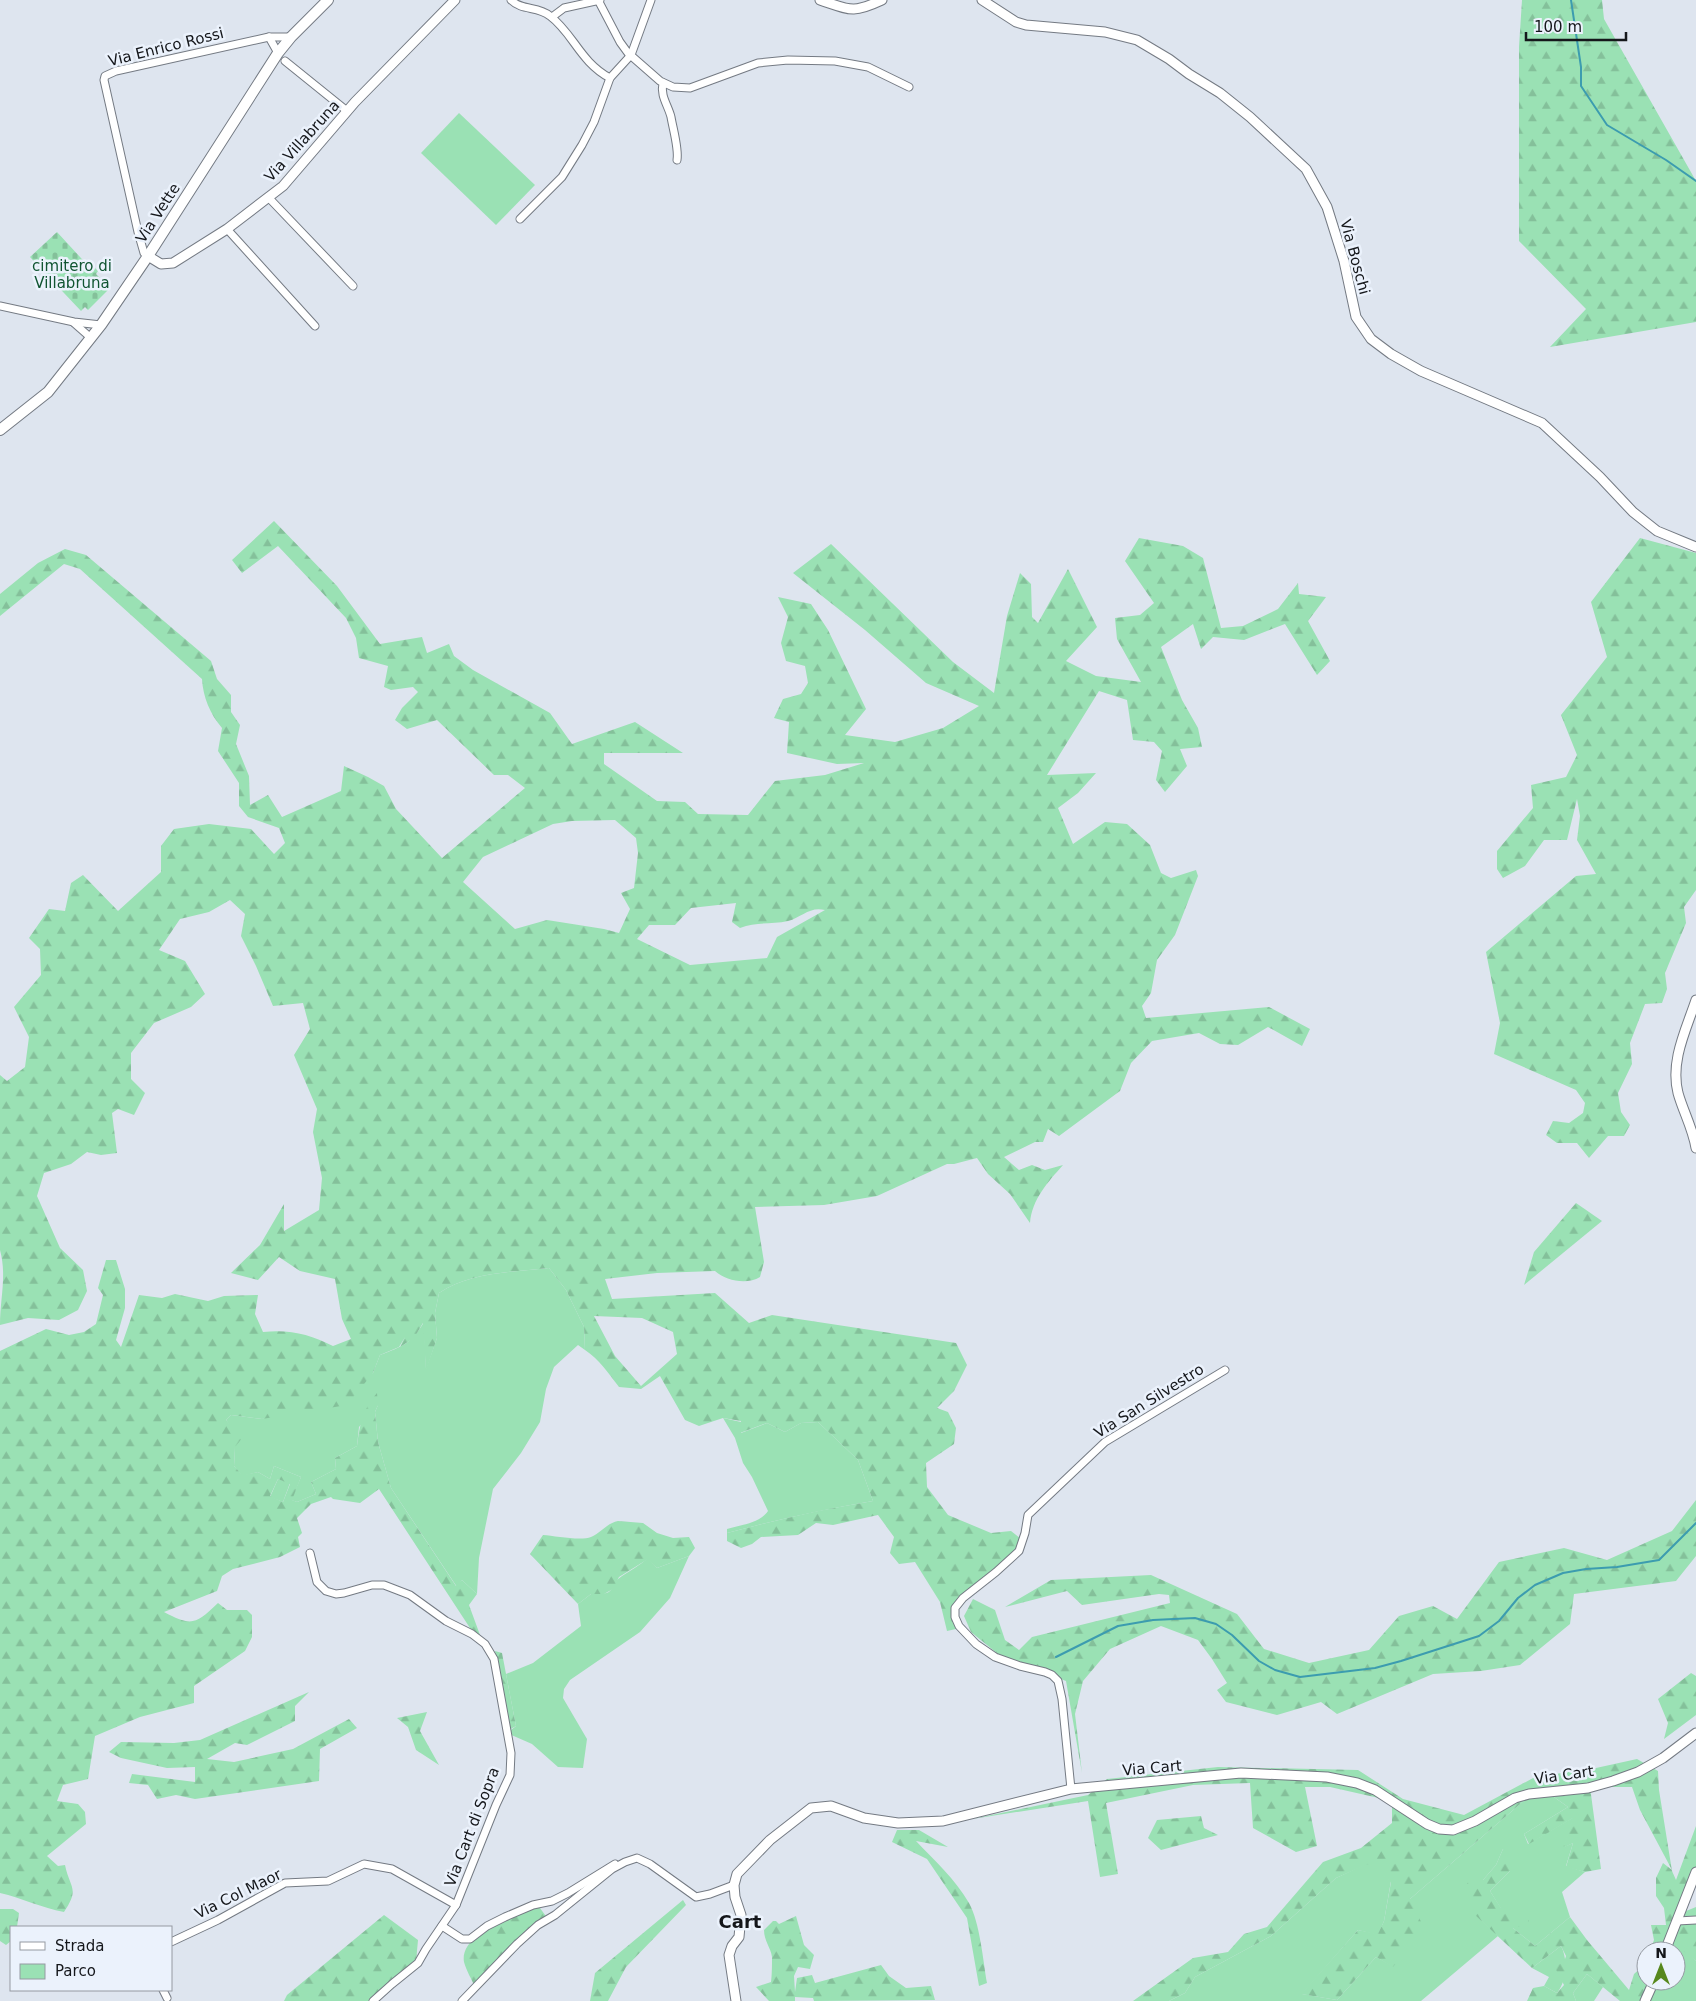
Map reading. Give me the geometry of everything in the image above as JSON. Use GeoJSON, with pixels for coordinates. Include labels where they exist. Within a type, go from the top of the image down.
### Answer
{"type":"FeatureCollection","features":[{"type":"Feature","properties":{"kind":"main road","name":"Via Vette"},"geometry":{"type":"LineString","coordinates":[[0,430],[48,392],[101,325],[282,57],[290,37],[328,0]]}},
{"type":"Feature","properties":{"kind":"street","name":"Via Villabruna"},"geometry":{"type":"LineString","coordinates":[[148,256],[161,264],[173,263],[227,229],[283,186],[347,111],[404,50],[456,0]]}},
{"type":"Feature","properties":{"kind":"street"},"geometry":{"type":"LineString","coordinates":[[511,0],[520,7],[538,9],[552,17],[592,66],[610,78]]}},
{"type":"Feature","properties":{"kind":"street"},"geometry":{"type":"LineString","coordinates":[[552,17],[564,8],[599,0],[620,42],[631,55],[663,83],[673,87],[690,88],[758,63],[788,60],[835,62],[868,67],[909,87]]}},
{"type":"Feature","properties":{"kind":"street"},"geometry":{"type":"LineString","coordinates":[[520,219],[556,185],[568,168],[594,122],[610,78],[631,55],[651,0]]}},
{"type":"Feature","properties":{"kind":"street"},"geometry":{"type":"LineString","coordinates":[[820,0],[855,10],[864,9],[882,0]]}},
{"type":"Feature","properties":{"kind":"street","name":"Via Boschi"},"geometry":{"type":"LineString","coordinates":[[982,0],[1016,22],[1026,25],[1105,32],[1137,40],[1220,93],[1250,117],[1306,169],[1327,207],[1344,261],[1356,317],[1371,339],[1391,354],[1421,371],[1542,423],[1600,477],[1633,512],[1657,531],[1694,544]]}},
{"type":"Feature","properties":{"kind":"street","name":"Via Enrico Rossi"},"geometry":{"type":"LineString","coordinates":[[148,256],[144,253],[138,232],[104,80],[105,76],[116,71],[269,37],[290,37]]}},
{"type":"Feature","properties":{"kind":"street"},"geometry":{"type":"LineString","coordinates":[[269,37],[282,57],[347,111]]}},
{"type":"Feature","properties":{"kind":"street"},"geometry":{"type":"LineString","coordinates":[[663,83],[661,91],[670,116],[678,153],[677,160]]}},
{"type":"Feature","properties":{"kind":"street"},"geometry":{"type":"LineString","coordinates":[[268,197],[353,286]]}},
{"type":"Feature","properties":{"kind":"street"},"geometry":{"type":"LineString","coordinates":[[227,229],[315,326]]}},
{"type":"Feature","properties":{"kind":"street"},"geometry":{"type":"LineString","coordinates":[[0,306],[74,322],[101,325]]}},
{"type":"Feature","properties":{"kind":"street"},"geometry":{"type":"LineString","coordinates":[[74,322],[90,338]]}},
{"type":"Feature","properties":{"kind":"street"},"geometry":{"type":"LineString","coordinates":[[1696,1000],[1676,1060],[1675,1077],[1678,1093],[1696,1148]]}},
{"type":"Feature","properties":{"kind":"street","name":"Via San Silvestro"},"geometry":{"type":"LineString","coordinates":[[1071,1789],[1062,1699],[1058,1681],[1052,1675],[1045,1672],[995,1657],[976,1644],[958,1626],[955,1608],[963,1598],[1019,1551],[1026,1532],[1028,1514],[1105,1442],[1225,1370]]}},
{"type":"Feature","properties":{"kind":"street","name":"Via Cart di Sopra"},"geometry":{"type":"LineString","coordinates":[[310,1553],[316,1582],[326,1591],[344,1594],[372,1585],[384,1585],[410,1595],[446,1621],[472,1634],[485,1644],[494,1659],[511,1753],[510,1776],[496,1805],[456,1905],[418,1963],[373,2001]]}},
{"type":"Feature","properties":{"kind":"street","name":"Via Cart"},"geometry":{"type":"LineString","coordinates":[[734,1885],[737,1874],[770,1840],[811,1808],[831,1806],[864,1818],[898,1823],[943,1821],[1071,1789],[1241,1773],[1327,1777],[1357,1783],[1375,1790],[1427,1824],[1439,1829],[1453,1830],[1475,1821],[1515,1798],[1530,1794],[1588,1788],[1638,1772],[1663,1758],[1696,1733]]}},
{"type":"Feature","properties":{"kind":"street"},"geometry":{"type":"LineString","coordinates":[[462,2001],[538,1925],[555,1915],[612,1869],[636,1858]]}},
{"type":"Feature","properties":{"kind":"street"},"geometry":{"type":"LineString","coordinates":[[442,1926],[462,1939],[470,1939],[487,1926],[504,1917],[532,1905],[552,1901],[582,1885],[604,1869],[627,1859],[636,1858],[650,1864],[696,1897],[734,1885],[735,1897],[741,1915],[739,1937],[732,1946],[729,1955],[736,2001]]}},
{"type":"Feature","properties":{"kind":"street","name":"Via Col Maor"},"geometry":{"type":"LineString","coordinates":[[172,1942],[218,1920],[284,1883],[328,1881],[364,1864],[392,1869],[456,1905]]}},
{"type":"Feature","properties":{"kind":"street"},"geometry":{"type":"LineString","coordinates":[[1669,1941],[1696,1872]]}},
{"type":"Feature","properties":{"kind":"street"},"geometry":{"type":"LineString","coordinates":[[1677,1920],[1696,1920]]}},
{"type":"Feature","properties":{"kind":"street"},"geometry":{"type":"LineString","coordinates":[[164,1991],[167,1998]]}},
{"type":"Feature","properties":{"kind":"green space"},"geometry":{"type":"Polygon","coordinates":[[[1522,0],[1602,0],[1604,19],[1696,181],[1696,322],[1550,347],[1586,309],[1519,241],[1519,47],[1522,0]]]}},
{"type":"Feature","properties":{"kind":"green space"},"geometry":{"type":"Polygon","coordinates":[[[459,113],[535,185],[496,225],[421,153],[459,113]]]}},
{"type":"Feature","properties":{"kind":"green space","name":"cimitero di Villabruna"},"geometry":{"type":"Polygon","coordinates":[[[57,232],[92,270],[95,268],[98,271],[96,274],[110,288],[88,310],[85,307],[81,311],[30,257],[57,232]]]}},
{"type":"Feature","properties":{"kind":"green space"},"geometry":{"type":"Polygon","coordinates":[[[274,521],[337,586],[380,644],[422,637],[427,653],[449,644],[454,656],[473,670],[550,713],[572,744],[635,722],[683,753],[604,753],[604,764],[657,801],[685,802],[698,814],[748,815],[775,781],[825,775],[864,763],[837,764],[787,753],[789,722],[774,718],[783,699],[801,694],[808,683],[805,666],[786,661],[781,643],[788,617],[778,597],[811,604],[828,630],[866,709],[845,735],[895,742],[943,728],[979,706],[926,683],[865,630],[793,573],[831,544],[953,662],[994,693],[1007,616],[1020,573],[1031,584],[1032,617],[1038,623],[1068,569],[1097,627],[1066,661],[1096,676],[1141,682],[1117,639],[1115,618],[1140,615],[1154,603],[1125,561],[1139,538],[1183,546],[1203,558],[1221,628],[1243,626],[1278,609],[1298,583],[1299,594],[1326,597],[1308,621],[1330,661],[1317,675],[1285,624],[1244,640],[1213,637],[1201,649],[1193,624],[1161,647],[1182,700],[1198,728],[1202,747],[1180,749],[1187,766],[1165,792],[1156,780],[1162,751],[1154,742],[1133,740],[1127,700],[1099,691],[1047,775],[1096,773],[1078,793],[1058,808],[1073,844],[1105,822],[1127,824],[1150,845],[1161,873],[1171,878],[1196,870],[1198,876],[1175,935],[1157,960],[1151,993],[1142,1006],[1146,1018],[1269,1007],[1310,1029],[1302,1046],[1268,1027],[1238,1045],[1220,1044],[1199,1033],[1152,1041],[1131,1063],[1120,1091],[1059,1136],[1048,1129],[1043,1142],[1035,1142],[1004,1157],[1019,1170],[1032,1165],[1045,1170],[1063,1165],[1046,1184],[1037,1199],[1031,1214],[1030,1223],[1010,1194],[988,1174],[977,1158],[947,1164],[877,1196],[824,1205],[755,1207],[764,1262],[760,1277],[749,1281],[737,1281],[715,1271],[657,1273],[605,1279],[612,1299],[715,1293],[749,1323],[772,1315],[956,1343],[967,1365],[954,1391],[937,1408],[948,1412],[956,1428],[954,1444],[926,1463],[927,1487],[948,1515],[991,1533],[1011,1531],[1020,1538],[1017,1550],[953,1607],[956,1629],[947,1631],[940,1602],[915,1562],[899,1564],[890,1553],[894,1537],[878,1515],[833,1525],[816,1523],[798,1535],[761,1537],[752,1544],[741,1548],[727,1541],[727,1533],[800,1515],[873,1501],[858,1460],[818,1422],[801,1423],[785,1432],[767,1423],[740,1433],[741,1421],[723,1418],[699,1426],[685,1420],[660,1376],[641,1389],[619,1387],[599,1362],[585,1350],[584,1327],[566,1290],[549,1268],[478,1277],[451,1286],[439,1293],[435,1313],[437,1338],[426,1371],[423,1323],[414,1338],[400,1347],[405,1337],[399,1347],[380,1355],[373,1373],[347,1405],[262,1419],[231,1415],[226,1420],[232,1427],[240,1426],[247,1432],[235,1447],[234,1466],[242,1475],[258,1472],[270,1479],[274,1466],[301,1477],[292,1500],[297,1502],[316,1494],[311,1482],[336,1469],[335,1458],[357,1446],[362,1418],[368,1405],[377,1393],[378,1405],[375,1412],[378,1442],[391,1488],[456,1586],[462,1580],[477,1594],[469,1605],[480,1635],[470,1628],[379,1489],[360,1503],[333,1499],[331,1497],[311,1504],[297,1518],[302,1533],[298,1537],[300,1547],[280,1557],[233,1569],[222,1576],[217,1591],[164,1612],[181,1620],[193,1621],[199,1619],[218,1603],[227,1610],[247,1610],[252,1615],[252,1637],[245,1651],[194,1686],[194,1703],[140,1717],[95,1736],[88,1779],[63,1785],[57,1801],[78,1804],[85,1812],[86,1824],[47,1856],[58,1866],[65,1865],[71,1884],[72,1898],[64,1912],[0,1893],[0,1351],[46,1329],[69,1335],[84,1332],[96,1324],[103,1295],[98,1288],[106,1260],[116,1260],[125,1289],[125,1308],[116,1340],[121,1347],[139,1295],[162,1298],[175,1294],[208,1301],[224,1296],[258,1295],[255,1314],[263,1332],[282,1331],[299,1333],[333,1346],[351,1339],[342,1319],[335,1279],[300,1271],[279,1257],[258,1280],[231,1273],[260,1245],[284,1204],[284,1231],[319,1210],[322,1178],[313,1132],[317,1109],[294,1055],[310,1029],[303,1003],[273,1006],[241,936],[245,914],[230,900],[209,912],[180,919],[159,950],[185,961],[205,994],[191,1007],[154,1023],[131,1053],[131,1079],[145,1093],[134,1115],[118,1109],[112,1113],[117,1153],[101,1155],[87,1152],[71,1164],[44,1173],[37,1196],[60,1248],[83,1270],[87,1291],[78,1310],[59,1320],[28,1318],[0,1325],[3,1269],[0,1250],[0,1075],[7,1081],[25,1067],[29,1037],[14,1007],[41,975],[40,949],[29,938],[49,909],[65,911],[71,883],[83,875],[118,911],[161,872],[161,846],[174,829],[209,824],[251,829],[274,854],[285,843],[279,828],[248,817],[239,806],[239,783],[218,751],[222,728],[208,705],[202,679],[80,569],[64,564],[0,616],[0,594],[38,563],[65,549],[86,555],[211,661],[217,679],[231,695],[231,712],[240,725],[236,744],[249,776],[250,805],[268,795],[282,817],[341,791],[344,766],[384,786],[396,809],[442,858],[525,788],[508,775],[494,775],[437,720],[407,729],[395,720],[402,708],[418,692],[413,687],[391,690],[384,687],[388,666],[359,658],[356,638],[346,618],[278,546],[242,573],[232,560],[274,521]],[[615,820],[572,821],[553,824],[483,857],[463,882],[515,929],[547,920],[619,933],[630,909],[621,893],[634,888],[638,853],[636,838],[615,820]],[[736,903],[691,908],[675,925],[649,925],[637,939],[690,965],[767,958],[777,937],[825,910],[815,909],[788,921],[740,928],[732,922],[736,903]],[[594,1316],[615,1356],[641,1386],[677,1354],[673,1332],[642,1318],[594,1316]],[[278,1479],[270,1496],[283,1502],[290,1484],[278,1479]]]}},
{"type":"Feature","properties":{"kind":"green space"},"geometry":{"type":"Polygon","coordinates":[[[1640,538],[1696,553],[1696,890],[1684,907],[1686,923],[1665,973],[1667,989],[1662,1003],[1645,1004],[1630,1043],[1632,1064],[1618,1093],[1621,1112],[1630,1125],[1624,1136],[1608,1136],[1589,1158],[1577,1143],[1557,1143],[1546,1135],[1553,1121],[1569,1123],[1583,1113],[1585,1103],[1576,1090],[1494,1054],[1500,1023],[1486,952],[1576,876],[1596,874],[1577,840],[1580,816],[1577,799],[1567,840],[1544,840],[1525,866],[1503,878],[1497,869],[1497,851],[1533,808],[1531,785],[1566,777],[1577,755],[1561,715],[1607,657],[1591,602],[1640,538]]]}},
{"type":"Feature","properties":{"kind":"green space"},"geometry":{"type":"Polygon","coordinates":[[[1576,1203],[1602,1221],[1524,1285],[1534,1252],[1576,1203]]]}},
{"type":"Feature","properties":{"kind":"green space"},"geometry":{"type":"Polygon","coordinates":[[[549,1268],[566,1290],[584,1327],[585,1350],[578,1345],[554,1367],[546,1389],[540,1422],[521,1453],[493,1489],[479,1558],[477,1594],[462,1580],[457,1587],[391,1488],[378,1442],[375,1412],[378,1405],[359,1427],[357,1446],[335,1458],[336,1469],[311,1482],[316,1494],[297,1502],[291,1500],[301,1477],[274,1466],[270,1479],[258,1472],[242,1476],[234,1466],[235,1448],[232,1430],[226,1420],[231,1415],[262,1419],[373,1373],[380,1355],[410,1340],[424,1322],[426,1369],[437,1338],[435,1313],[439,1293],[451,1286],[478,1277],[549,1268]]]}},
{"type":"Feature","properties":{"kind":"green space"},"geometry":{"type":"Polygon","coordinates":[[[723,1418],[741,1422],[741,1433],[767,1423],[785,1432],[801,1423],[818,1422],[858,1460],[873,1501],[800,1515],[727,1533],[727,1529],[755,1521],[768,1511],[752,1477],[743,1463],[735,1438],[723,1418]]]}},
{"type":"Feature","properties":{"kind":"green space"},"geometry":{"type":"Polygon","coordinates":[[[278,1479],[290,1483],[283,1502],[270,1497],[278,1479]]]}},
{"type":"Feature","properties":{"kind":"green space"},"geometry":{"type":"Polygon","coordinates":[[[1696,1500],[1696,1556],[1676,1581],[1574,1594],[1570,1624],[1520,1665],[1481,1671],[1433,1674],[1337,1714],[1321,1702],[1277,1715],[1226,1702],[1217,1690],[1227,1683],[1198,1640],[1161,1626],[1110,1649],[1083,1681],[1075,1714],[1082,1773],[1066,1681],[998,1654],[971,1632],[964,1616],[973,1599],[995,1610],[1005,1640],[1019,1650],[1032,1637],[1170,1603],[1169,1595],[1159,1594],[1082,1605],[1067,1591],[1005,1607],[1051,1580],[1151,1575],[1237,1614],[1264,1649],[1309,1663],[1369,1650],[1399,1616],[1433,1606],[1457,1619],[1499,1562],[1564,1548],[1607,1560],[1672,1531],[1696,1500]]]}},
{"type":"Feature","properties":{"kind":"green space"},"geometry":{"type":"Polygon","coordinates":[[[618,1521],[643,1523],[657,1533],[673,1538],[689,1537],[695,1548],[689,1556],[657,1568],[648,1559],[619,1577],[613,1589],[604,1594],[591,1594],[578,1604],[530,1554],[543,1535],[587,1538],[618,1521]]]}},
{"type":"Feature","properties":{"kind":"green space"},"geometry":{"type":"Polygon","coordinates":[[[689,1556],[670,1598],[640,1632],[570,1680],[564,1689],[563,1698],[587,1739],[583,1768],[558,1767],[532,1744],[507,1733],[516,1726],[506,1674],[533,1663],[581,1626],[578,1604],[591,1594],[609,1592],[617,1580],[648,1558],[657,1568],[689,1556]]]}},
{"type":"Feature","properties":{"kind":"green space"},"geometry":{"type":"Polygon","coordinates":[[[495,1651],[502,1653],[516,1726],[509,1730],[495,1651]]]}},
{"type":"Feature","properties":{"kind":"green space"},"geometry":{"type":"Polygon","coordinates":[[[1691,1673],[1696,1676],[1696,1715],[1664,1739],[1668,1723],[1658,1699],[1691,1673]]]}},
{"type":"Feature","properties":{"kind":"green space"},"geometry":{"type":"Polygon","coordinates":[[[309,1692],[295,1706],[295,1721],[247,1745],[235,1743],[207,1759],[234,1762],[293,1749],[349,1719],[357,1728],[320,1749],[319,1781],[195,1799],[176,1795],[157,1799],[148,1785],[129,1783],[132,1774],[195,1782],[195,1767],[167,1768],[121,1758],[109,1752],[121,1742],[174,1743],[200,1740],[309,1692]]]}},
{"type":"Feature","properties":{"kind":"green space"},"geometry":{"type":"Polygon","coordinates":[[[427,1712],[420,1731],[439,1765],[416,1750],[408,1727],[397,1718],[427,1712]]]}},
{"type":"Feature","properties":{"kind":"green space"},"geometry":{"type":"Polygon","coordinates":[[[1637,1759],[1658,1771],[1659,1790],[1672,1870],[1640,1810],[1632,1787],[1590,1787],[1601,1869],[1585,1872],[1566,1867],[1573,1843],[1563,1848],[1573,1818],[1529,1844],[1524,1834],[1568,1807],[1540,1787],[1410,1899],[1424,1928],[1393,1967],[1376,1957],[1337,2000],[1301,1994],[1358,1930],[1378,1934],[1384,1921],[1391,1882],[1368,1864],[1336,1878],[1271,1936],[1195,1977],[1185,1993],[1169,2001],[1133,2001],[1193,1958],[1228,1952],[1244,1934],[1267,1927],[1323,1862],[1361,1848],[1392,1823],[1392,1801],[1330,1787],[1305,1787],[1317,1846],[1296,1852],[1253,1828],[1250,1783],[1193,1785],[1106,1803],[1118,1874],[1100,1877],[1088,1801],[972,1819],[1088,1795],[1107,1779],[1218,1767],[1358,1770],[1403,1799],[1464,1815],[1535,1777],[1596,1768],[1637,1759]]]}},
{"type":"Feature","properties":{"kind":"green space"},"geometry":{"type":"Polygon","coordinates":[[[1540,1787],[1568,1807],[1524,1834],[1528,1844],[1574,1817],[1564,1847],[1573,1843],[1566,1866],[1585,1872],[1562,1892],[1570,1917],[1535,1946],[1513,1928],[1490,1891],[1510,1871],[1503,1849],[1496,1865],[1483,1880],[1474,1913],[1498,1936],[1421,2001],[1169,2001],[1185,1993],[1195,1977],[1271,1936],[1336,1878],[1368,1863],[1391,1881],[1384,1921],[1378,1935],[1358,1930],[1302,1994],[1337,2000],[1376,1957],[1393,1966],[1410,1899],[1540,1787]]]}},
{"type":"Feature","properties":{"kind":"green space"},"geometry":{"type":"Polygon","coordinates":[[[1201,1816],[1204,1828],[1218,1835],[1161,1850],[1148,1838],[1157,1820],[1201,1816]]]}},
{"type":"Feature","properties":{"kind":"green space"},"geometry":{"type":"Polygon","coordinates":[[[1696,1826],[1696,1872],[1681,1913],[1696,1907],[1696,1961],[1686,1953],[1686,1941],[1677,1941],[1678,1925],[1670,1941],[1654,1941],[1651,1925],[1666,1925],[1664,1908],[1656,1896],[1656,1878],[1663,1863],[1672,1870],[1676,1880],[1696,1826]]]}},
{"type":"Feature","properties":{"kind":"green space"},"geometry":{"type":"Polygon","coordinates":[[[897,1830],[919,1830],[948,1847],[916,1841],[951,1878],[973,1911],[987,1983],[979,1986],[967,1918],[927,1859],[892,1842],[897,1830]]]}},
{"type":"Feature","properties":{"kind":"green space"},"geometry":{"type":"Polygon","coordinates":[[[1503,1849],[1513,1855],[1510,1871],[1490,1891],[1501,1908],[1526,1914],[1530,1924],[1513,1928],[1535,1946],[1570,1917],[1629,1990],[1636,1972],[1636,1991],[1650,1991],[1645,2001],[1620,2001],[1587,1974],[1573,1993],[1576,2001],[1527,2001],[1533,1988],[1544,1986],[1557,1993],[1564,1985],[1554,1966],[1564,1962],[1566,1956],[1561,1946],[1532,1968],[1474,1914],[1464,1888],[1471,1878],[1483,1880],[1496,1865],[1503,1849]]]}},
{"type":"Feature","properties":{"kind":"green space"},"geometry":{"type":"Polygon","coordinates":[[[683,1900],[686,1905],[626,1967],[608,2001],[590,2001],[595,1973],[683,1900]]]}},
{"type":"Feature","properties":{"kind":"green space"},"geometry":{"type":"Polygon","coordinates":[[[537,1904],[548,1919],[475,1987],[464,1962],[465,1952],[470,1942],[491,1926],[537,1904]]]}},
{"type":"Feature","properties":{"kind":"green space"},"geometry":{"type":"Polygon","coordinates":[[[0,1909],[13,1909],[19,1913],[17,1926],[10,1926],[10,1942],[6,1945],[0,1941],[0,1909]]]}},
{"type":"Feature","properties":{"kind":"green space"},"geometry":{"type":"Polygon","coordinates":[[[384,1915],[418,1940],[416,1962],[371,2001],[284,2001],[287,1995],[384,1915]]]}},
{"type":"Feature","properties":{"kind":"green space"},"geometry":{"type":"Polygon","coordinates":[[[1679,1915],[1692,1957],[1696,1961],[1696,2001],[1644,2001],[1648,1991],[1686,1991],[1686,1941],[1669,1941],[1679,1915]]]}},
{"type":"Feature","properties":{"kind":"green space"},"geometry":{"type":"Polygon","coordinates":[[[796,1916],[804,1945],[814,1955],[810,1969],[798,1967],[794,1976],[795,1992],[797,1978],[812,1975],[815,1983],[881,1965],[889,1976],[906,1988],[931,1986],[935,2000],[814,2001],[813,1998],[795,1997],[795,2001],[769,2001],[756,1987],[771,1982],[772,1957],[764,1930],[773,1921],[779,1924],[796,1916]]]}},
{"type":"Feature","properties":{"kind":"green space"},"geometry":{"type":"Polygon","coordinates":[[[1561,1946],[1565,1957],[1565,1976],[1557,1993],[1544,1986],[1549,1977],[1532,1968],[1561,1946]]]}},
{"type":"Feature","properties":{"kind":"green space"},"geometry":{"type":"Polygon","coordinates":[[[1587,1974],[1603,1987],[1594,2001],[1576,2001],[1573,1993],[1587,1974]]]}},
{"type":"Feature","properties":{"kind":"waterway"},"geometry":{"type":"LineString","coordinates":[[1571,0],[1581,67],[1581,86],[1607,125],[1666,160],[1696,181]]}},
{"type":"Feature","properties":{"kind":"waterway"},"geometry":{"type":"LineString","coordinates":[[1056,1657],[1118,1626],[1153,1620],[1195,1618],[1216,1624],[1232,1635],[1259,1661],[1275,1670],[1300,1677],[1375,1668],[1479,1636],[1499,1621],[1518,1598],[1535,1585],[1563,1573],[1659,1560],[1696,1523]]}},
{"type":"Feature","properties":{"kind":"district","name":"Cart"},"geometry":{"type":"Point","coordinates":[740,1921]}}]}
